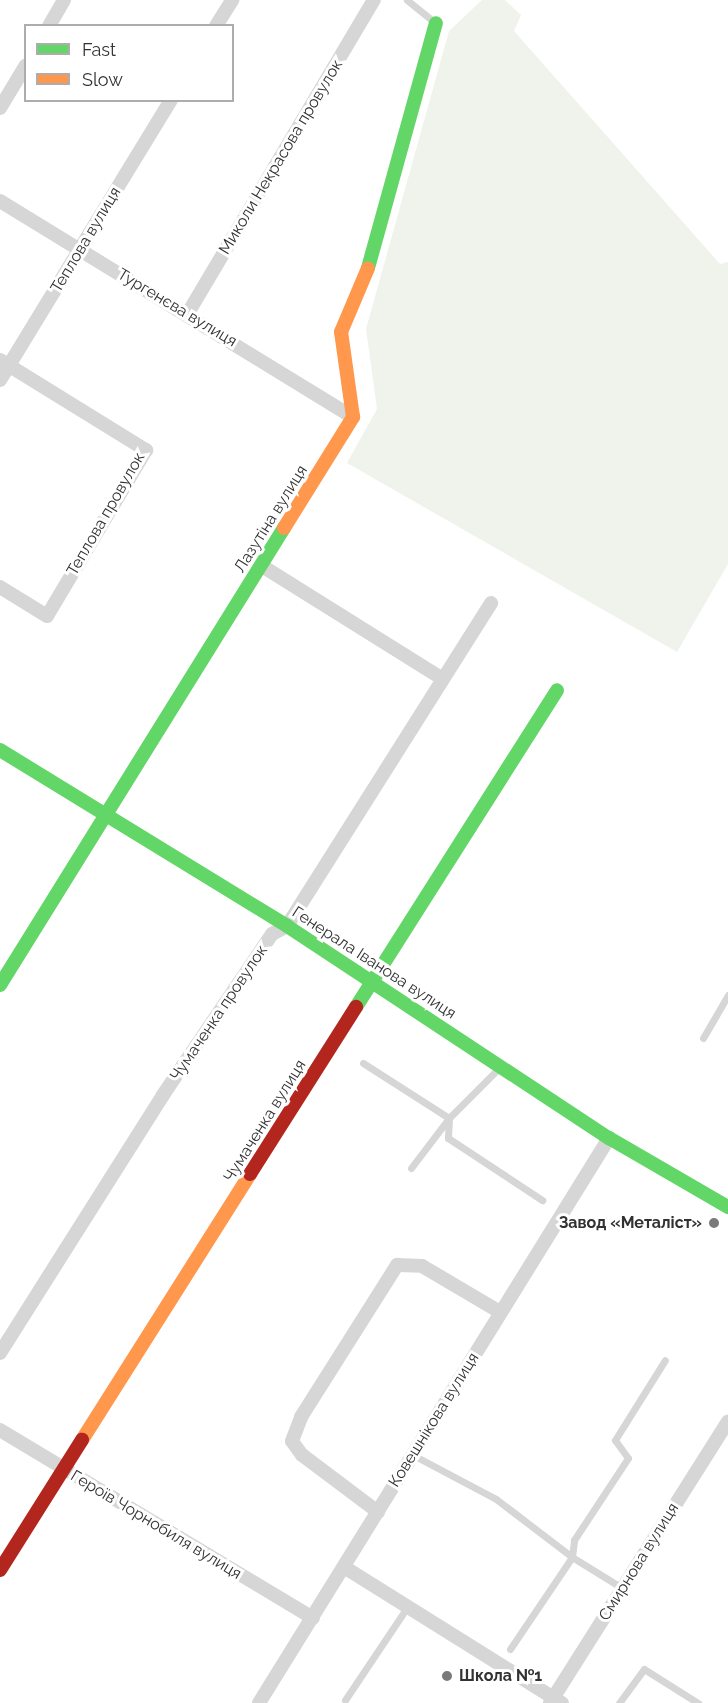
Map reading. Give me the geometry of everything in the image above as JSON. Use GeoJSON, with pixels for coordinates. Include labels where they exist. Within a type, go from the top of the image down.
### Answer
{"type":"FeatureCollection","features":[{"type":"Feature","properties":{"kind":"street"},"geometry":{"type":"LineString","coordinates":[[50,24],[64,0]]}},
{"type":"Feature","properties":{"kind":"street"},"geometry":{"type":"LineString","coordinates":[[217,24],[232,0]]}},
{"type":"Feature","properties":{"kind":"street","name":"Миколи Некрасова провулок"},"geometry":{"type":"LineString","coordinates":[[188,313],[374,0]]}},
{"type":"Feature","properties":{"kind":"street"},"geometry":{"type":"LineString","coordinates":[[353,417],[341,332],[367,271],[436,23]]}},
{"type":"Feature","properties":{"kind":"street"},"geometry":{"type":"LineString","coordinates":[[0,108],[24,68]]}},
{"type":"Feature","properties":{"kind":"street","name":"Теплова вулиця"},"geometry":{"type":"LineString","coordinates":[[0,380],[4,362],[80,250],[170,102]]}},
{"type":"Feature","properties":{"kind":"street","name":"Тургенєва вулиця"},"geometry":{"type":"LineString","coordinates":[[0,201],[188,313],[353,417]]}},
{"type":"Feature","properties":{"kind":"street","name":"Теплова провулок"},"geometry":{"type":"LineString","coordinates":[[0,587],[47,616],[146,450],[4,362]]}},
{"type":"Feature","properties":{"kind":"street","name":"Лазутіна вулиця"},"geometry":{"type":"LineString","coordinates":[[0,985],[353,417]]}},
{"type":"Feature","properties":{"kind":"street"},"geometry":{"type":"LineString","coordinates":[[262,566],[443,679]]}},
{"type":"Feature","properties":{"kind":"street","name":"Чумаченка провулок"},"geometry":{"type":"LineString","coordinates":[[0,1353],[163,1095],[272,934],[288,926],[491,603]]}},
{"type":"Feature","properties":{"kind":"street","name":"Чумаченка вулиця"},"geometry":{"type":"LineString","coordinates":[[0,1570],[557,690]]}},
{"type":"Feature","properties":{"kind":"street","name":"Генерала Іванова вулиця"},"geometry":{"type":"LineString","coordinates":[[0,750],[288,926],[609,1138],[728,1207]]}},
{"type":"Feature","properties":{"kind":"street","name":"Ковешнікова вулиця"},"geometry":{"type":"LineString","coordinates":[[259,1703],[314,1618],[609,1138]]}},
{"type":"Feature","properties":{"kind":"street"},"geometry":{"type":"LineString","coordinates":[[378,1512],[302,1455],[292,1441],[301,1417],[396,1265],[422,1266],[500,1312]]}},
{"type":"Feature","properties":{"kind":"street","name":"Смирнова вулиця"},"geometry":{"type":"LineString","coordinates":[[555,1701],[622,1588],[728,1420]]}},
{"type":"Feature","properties":{"kind":"street","name":"Героїв Чорнобиля вулиця"},"geometry":{"type":"LineString","coordinates":[[0,1430],[314,1618]]}},
{"type":"Feature","properties":{"kind":"street"},"geometry":{"type":"LineString","coordinates":[[716,1441],[728,1448]]}},
{"type":"Feature","properties":{"kind":"street"},"geometry":{"type":"LineString","coordinates":[[344,1567],[555,1701]]}},
{"type":"Feature","properties":{"kind":"lane"},"geometry":{"type":"LineString","coordinates":[[407,0],[436,23]]}},
{"type":"Feature","properties":{"kind":"lane"},"geometry":{"type":"LineString","coordinates":[[703,1038],[728,995]]}},
{"type":"Feature","properties":{"kind":"lane"},"geometry":{"type":"LineString","coordinates":[[363,1063],[449,1118]]}},
{"type":"Feature","properties":{"kind":"lane"},"geometry":{"type":"LineString","coordinates":[[411,1168],[449,1118],[501,1066]]}},
{"type":"Feature","properties":{"kind":"lane"},"geometry":{"type":"LineString","coordinates":[[449,1118],[448,1138],[542,1200]]}},
{"type":"Feature","properties":{"kind":"lane"},"geometry":{"type":"LineString","coordinates":[[510,1649],[572,1557],[574,1540],[628,1458],[615,1440],[665,1360]]}},
{"type":"Feature","properties":{"kind":"lane"},"geometry":{"type":"LineString","coordinates":[[413,1455],[496,1499],[572,1557],[622,1588]]}},
{"type":"Feature","properties":{"kind":"lane"},"geometry":{"type":"LineString","coordinates":[[345,1700],[408,1606]]}},
{"type":"Feature","properties":{"kind":"lane"},"geometry":{"type":"LineString","coordinates":[[619,1703],[644,1669],[698,1703]]}},
{"type":"Feature","properties":{"kind":"shaded area"},"geometry":{"type":"Polygon","coordinates":[[[482,0],[505,0],[521,15],[514,31],[720,264],[728,262],[728,564],[677,652],[347,463],[377,409],[366,329],[449,31],[482,0]]]}},
{"type":"Feature","properties":{"kind":"traffic: fast"},"geometry":{"type":"LineString","coordinates":[[368,268],[436,23]]}},
{"type":"Feature","properties":{"kind":"traffic: fast"},"geometry":{"type":"LineString","coordinates":[[0,985],[284,528]]}},
{"type":"Feature","properties":{"kind":"traffic: fast"},"geometry":{"type":"LineString","coordinates":[[356,1007],[557,690]]}},
{"type":"Feature","properties":{"kind":"traffic: fast"},"geometry":{"type":"LineString","coordinates":[[0,750],[287,926],[609,1138],[728,1207]]}},
{"type":"Feature","properties":{"kind":"traffic: slow"},"geometry":{"type":"LineString","coordinates":[[284,528],[353,417],[341,332],[368,268]]}},
{"type":"Feature","properties":{"kind":"traffic: slow"},"geometry":{"type":"LineString","coordinates":[[82,1440],[250,1174]]}},
{"type":"Feature","properties":{"kind":"traffic: jam"},"geometry":{"type":"LineString","coordinates":[[250,1174],[356,1007]]}},
{"type":"Feature","properties":{"kind":"traffic: jam"},"geometry":{"type":"LineString","coordinates":[[0,1570],[82,1440]]}},
{"type":"Feature","properties":{"kind":"place","name":"Завод «Металіст»"},"geometry":{"type":"Point","coordinates":[714,1223]}},
{"type":"Feature","properties":{"kind":"place","name":"Школа №1"},"geometry":{"type":"Point","coordinates":[447,1676]}}]}
